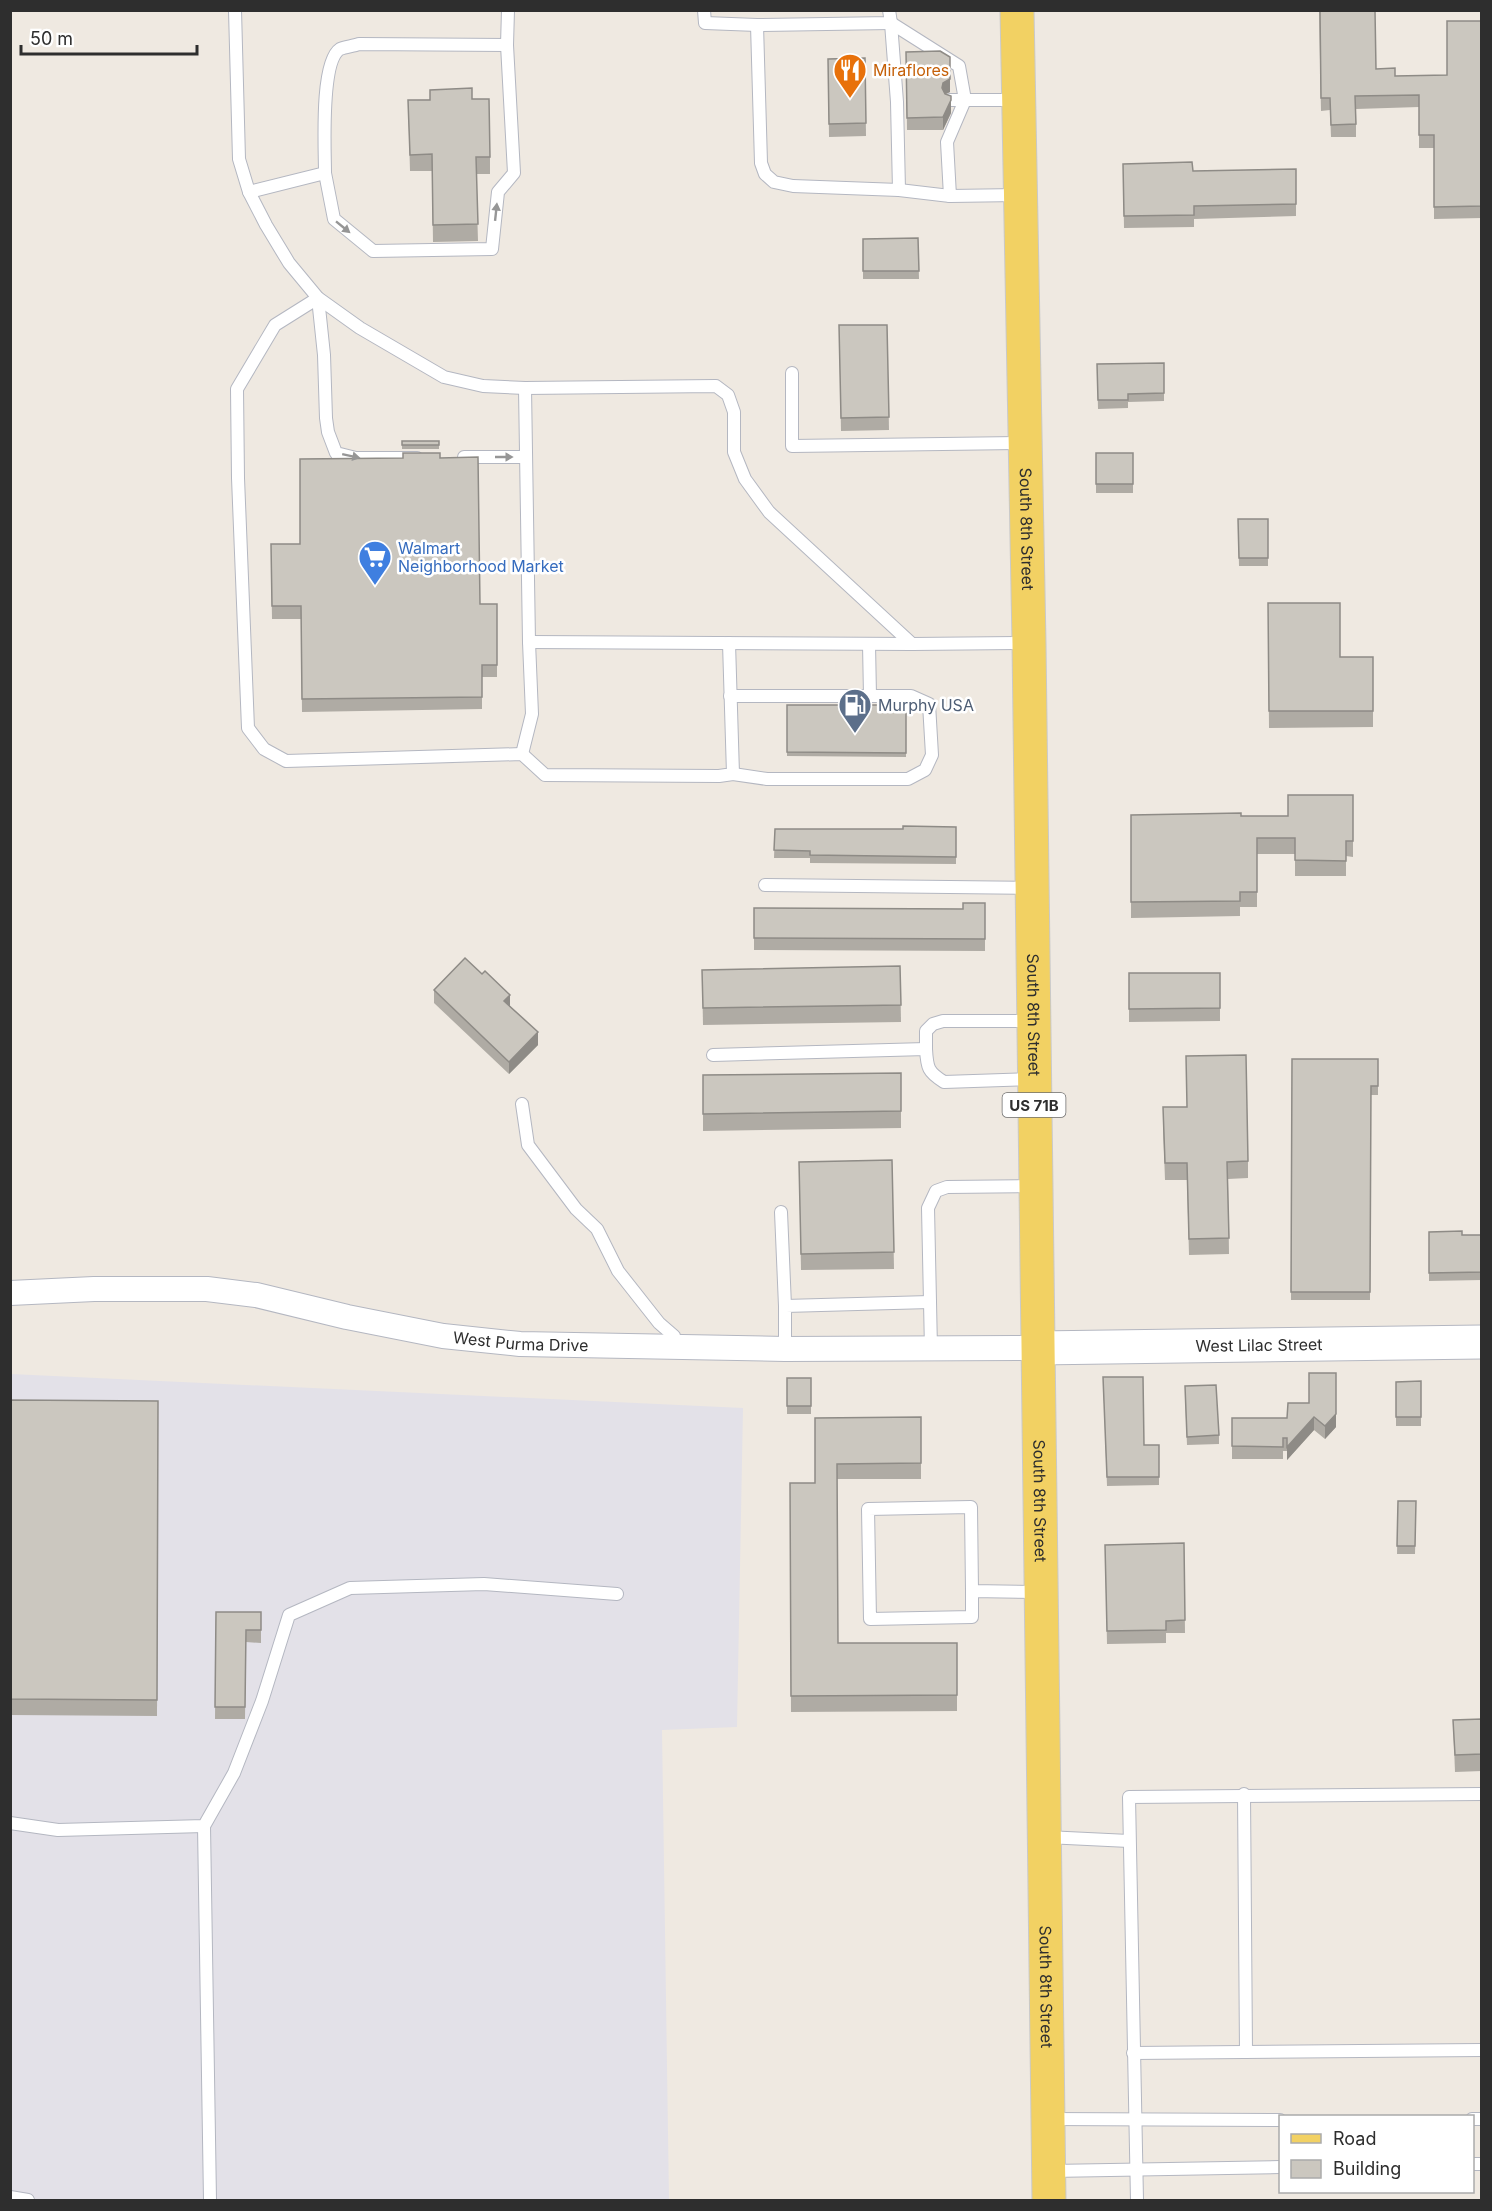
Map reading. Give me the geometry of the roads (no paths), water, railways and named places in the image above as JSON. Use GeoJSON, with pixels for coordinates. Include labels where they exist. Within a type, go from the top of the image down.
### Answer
{"type":"FeatureCollection","features":[{"type":"Feature","properties":{"kind":"main road","name":"South 8th Street"},"geometry":{"type":"LineString","coordinates":[[1017,10],[1029,642],[1049,2186]]}},
{"type":"Feature","properties":{"kind":"street","name":"West Purma Drive"},"geometry":{"type":"LineString","coordinates":[[10,1293],[93,1289],[207,1289],[256,1295],[347,1317],[443,1336],[520,1344],[785,1349],[1037,1348]]}},
{"type":"Feature","properties":{"kind":"street","name":"West Lilac Street"},"geometry":{"type":"LineString","coordinates":[[1037,1348],[1482,1342]]}},
{"type":"Feature","properties":{"kind":"lane"},"geometry":{"type":"LineString","coordinates":[[235,10],[239,159],[249,192],[266,225],[290,263],[318,298],[360,328],[444,377],[483,386],[525,388],[716,386],[728,395],[734,412],[734,452],[745,479],[769,512],[912,644]]}},
{"type":"Feature","properties":{"kind":"lane"},"geometry":{"type":"LineString","coordinates":[[507,45],[359,44],[340,50],[331,60],[326,82],[325,173],[334,219],[373,251],[492,249],[498,192],[514,173],[507,45],[508,10]]}},
{"type":"Feature","properties":{"kind":"lane"},"geometry":{"type":"LineString","coordinates":[[704,10],[705,23],[757,25],[890,17],[959,66],[965,100],[947,142],[950,196]]}},
{"type":"Feature","properties":{"kind":"lane"},"geometry":{"type":"LineString","coordinates":[[890,17],[901,102],[899,190]]}},
{"type":"Feature","properties":{"kind":"lane"},"geometry":{"type":"LineString","coordinates":[[757,25],[761,163],[765,174],[774,182],[793,186],[899,190],[950,196],[1020,195]]}},
{"type":"Feature","properties":{"kind":"lane"},"geometry":{"type":"LineString","coordinates":[[950,100],[1019,100]]}},
{"type":"Feature","properties":{"kind":"lane"},"geometry":{"type":"LineString","coordinates":[[249,192],[325,173]]}},
{"type":"Feature","properties":{"kind":"lane"},"geometry":{"type":"LineString","coordinates":[[318,298],[324,355],[326,418],[328,432],[336,453],[356,458],[430,458]]}},
{"type":"Feature","properties":{"kind":"lane"},"geometry":{"type":"LineString","coordinates":[[318,298],[275,325],[237,389],[237,478],[248,728],[264,748],[286,761],[522,754],[545,775],[719,776],[733,774],[767,779],[908,779],[926,770],[932,755],[929,704],[911,696],[730,696]]}},
{"type":"Feature","properties":{"kind":"lane"},"geometry":{"type":"LineString","coordinates":[[792,373],[792,446],[1025,443]]}},
{"type":"Feature","properties":{"kind":"lane"},"geometry":{"type":"LineString","coordinates":[[522,754],[532,714],[525,388]]}},
{"type":"Feature","properties":{"kind":"lane"},"geometry":{"type":"LineString","coordinates":[[450,458],[526,457]]}},
{"type":"Feature","properties":{"kind":"lane"},"geometry":{"type":"LineString","coordinates":[[529,642],[869,644],[1029,642]]}},
{"type":"Feature","properties":{"kind":"lane"},"geometry":{"type":"LineString","coordinates":[[729,643],[733,774]]}},
{"type":"Feature","properties":{"kind":"lane"},"geometry":{"type":"LineString","coordinates":[[869,644],[870,696]]}},
{"type":"Feature","properties":{"kind":"lane"},"geometry":{"type":"LineString","coordinates":[[765,885],[1032,888]]}},
{"type":"Feature","properties":{"kind":"lane"},"geometry":{"type":"LineString","coordinates":[[1033,1021],[943,1021],[933,1024],[926,1031],[926,1049],[927,1065],[932,1075],[944,1082],[1034,1079]]}},
{"type":"Feature","properties":{"kind":"lane"},"geometry":{"type":"LineString","coordinates":[[713,1055],[926,1049]]}},
{"type":"Feature","properties":{"kind":"lane"},"geometry":{"type":"LineString","coordinates":[[522,1104],[528,1144],[576,1209],[597,1229],[618,1271],[659,1323],[674,1336],[676,1348]]}},
{"type":"Feature","properties":{"kind":"lane"},"geometry":{"type":"LineString","coordinates":[[931,1349],[928,1208],[936,1191],[947,1187],[1035,1186]]}},
{"type":"Feature","properties":{"kind":"lane"},"geometry":{"type":"LineString","coordinates":[[781,1212],[785,1349]]}},
{"type":"Feature","properties":{"kind":"lane"},"geometry":{"type":"LineString","coordinates":[[785,1306],[930,1302]]}},
{"type":"Feature","properties":{"kind":"lane"},"geometry":{"type":"LineString","coordinates":[[971,1507],[972,1591],[972,1617],[870,1619],[868,1509],[971,1507]]}},
{"type":"Feature","properties":{"kind":"lane"},"geometry":{"type":"LineString","coordinates":[[210,2200],[204,1826],[234,1773],[262,1701],[289,1615],[350,1588],[484,1584],[617,1594]]}},
{"type":"Feature","properties":{"kind":"lane"},"geometry":{"type":"LineString","coordinates":[[972,1591],[1040,1592]]}},
{"type":"Feature","properties":{"kind":"lane"},"geometry":{"type":"LineString","coordinates":[[1244,1794],[1246,2052]]}},
{"type":"Feature","properties":{"kind":"lane"},"geometry":{"type":"LineString","coordinates":[[1137,2200],[1129,1797],[1244,1794],[1482,1794]]}},
{"type":"Feature","properties":{"kind":"lane"},"geometry":{"type":"LineString","coordinates":[[10,1823],[58,1830],[204,1826]]}},
{"type":"Feature","properties":{"kind":"lane"},"geometry":{"type":"LineString","coordinates":[[1044,1837],[1129,1841]]}},
{"type":"Feature","properties":{"kind":"lane"},"geometry":{"type":"LineString","coordinates":[[1133,2053],[1482,2050]]}},
{"type":"Feature","properties":{"kind":"lane"},"geometry":{"type":"LineString","coordinates":[[1048,2119],[1279,2120]]}},
{"type":"Feature","properties":{"kind":"lane"},"geometry":{"type":"LineString","coordinates":[[1049,2186],[1136,2169],[1279,2167]]}},
{"type":"Feature","properties":{"kind":"lane"},"geometry":{"type":"LineString","coordinates":[[10,2197],[28,2200]]}},
{"type":"Feature","properties":{"kind":"place","name":"Miraflores"},"geometry":{"type":"Point","coordinates":[850,99]}},
{"type":"Feature","properties":{"kind":"place","name":"Walmart Neighborhood Market"},"geometry":{"type":"Point","coordinates":[375,586]}},
{"type":"Feature","properties":{"kind":"place","name":"Murphy USA"},"geometry":{"type":"Point","coordinates":[855,734]}}]}
